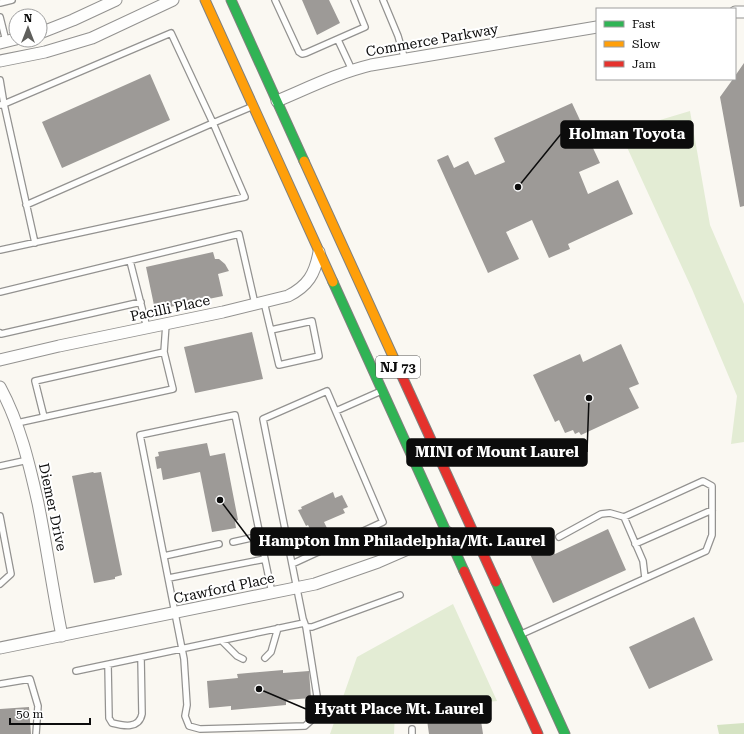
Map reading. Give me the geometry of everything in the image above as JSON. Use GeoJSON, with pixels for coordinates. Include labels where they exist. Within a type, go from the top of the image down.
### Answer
{"type":"FeatureCollection","features":[{"type":"Feature","properties":{"kind":"highway","name":"NJ 73"},"geometry":{"type":"LineString","coordinates":[[206,0],[538,734]]}},
{"type":"Feature","properties":{"kind":"highway","name":"NJ 73"},"geometry":{"type":"LineString","coordinates":[[231,0],[565,734]]}},
{"type":"Feature","properties":{"kind":"street"},"geometry":{"type":"LineString","coordinates":[[48,30],[116,0]]}},
{"type":"Feature","properties":{"kind":"street"},"geometry":{"type":"LineString","coordinates":[[0,61],[45,52],[92,38],[173,0]]}},
{"type":"Feature","properties":{"kind":"street","name":"Commerce Parkway"},"geometry":{"type":"LineString","coordinates":[[277,101],[352,70],[596,27]]}},
{"type":"Feature","properties":{"kind":"street","name":"Pacilli Place"},"geometry":{"type":"LineString","coordinates":[[0,360],[260,304],[288,296],[302,288],[311,277],[315,269],[319,250]]}},
{"type":"Feature","properties":{"kind":"street","name":"Diemer Drive"},"geometry":{"type":"LineString","coordinates":[[0,387],[17,423],[28,460],[62,636]]}},
{"type":"Feature","properties":{"kind":"street","name":"Crawford Place"},"geometry":{"type":"LineString","coordinates":[[0,648],[272,594],[332,579],[403,552],[447,532]]}},
{"type":"Feature","properties":{"kind":"lane"},"geometry":{"type":"LineString","coordinates":[[0,3],[12,0]]}},
{"type":"Feature","properties":{"kind":"lane"},"geometry":{"type":"LineString","coordinates":[[275,0],[299,52],[302,54],[338,40],[365,27],[354,0]]}},
{"type":"Feature","properties":{"kind":"lane"},"geometry":{"type":"LineString","coordinates":[[383,0],[398,36],[404,60]]}},
{"type":"Feature","properties":{"kind":"lane"},"geometry":{"type":"LineString","coordinates":[[0,17],[7,41]]}},
{"type":"Feature","properties":{"kind":"lane"},"geometry":{"type":"LineString","coordinates":[[0,250],[245,197],[213,123],[171,33],[2,105]]}},
{"type":"Feature","properties":{"kind":"lane"},"geometry":{"type":"LineString","coordinates":[[338,40],[352,70]]}},
{"type":"Feature","properties":{"kind":"lane"},"geometry":{"type":"LineString","coordinates":[[0,80],[2,105],[35,243]]}},
{"type":"Feature","properties":{"kind":"lane"},"geometry":{"type":"LineString","coordinates":[[26,206],[253,106]]}},
{"type":"Feature","properties":{"kind":"lane"},"geometry":{"type":"LineString","coordinates":[[0,292],[239,234],[260,304],[271,330],[279,365],[319,356],[312,321],[271,330]]}},
{"type":"Feature","properties":{"kind":"lane"},"geometry":{"type":"LineString","coordinates":[[130,260],[147,328]]}},
{"type":"Feature","properties":{"kind":"lane"},"geometry":{"type":"LineString","coordinates":[[0,333],[141,302]]}},
{"type":"Feature","properties":{"kind":"lane"},"geometry":{"type":"LineString","coordinates":[[17,423],[173,389],[164,352],[166,324]]}},
{"type":"Feature","properties":{"kind":"lane"},"geometry":{"type":"LineString","coordinates":[[44,417],[35,381],[164,352]]}},
{"type":"Feature","properties":{"kind":"lane"},"geometry":{"type":"LineString","coordinates":[[272,594],[235,415],[140,434],[176,613],[182,650],[187,705],[185,716],[189,726],[200,729],[305,726],[315,717],[317,696],[305,625],[292,564],[263,419],[327,391],[383,522],[292,564]]}},
{"type":"Feature","properties":{"kind":"lane"},"geometry":{"type":"LineString","coordinates":[[336,411],[383,391]]}},
{"type":"Feature","properties":{"kind":"lane"},"geometry":{"type":"LineString","coordinates":[[0,466],[28,460]]}},
{"type":"Feature","properties":{"kind":"lane"},"geometry":{"type":"LineString","coordinates":[[520,635],[706,551],[712,535],[712,486],[703,481],[624,517],[610,513],[601,514],[559,537]]}},
{"type":"Feature","properties":{"kind":"lane"},"geometry":{"type":"LineString","coordinates":[[636,544],[712,510]]}},
{"type":"Feature","properties":{"kind":"lane"},"geometry":{"type":"LineString","coordinates":[[0,516],[11,574],[0,584]]}},
{"type":"Feature","properties":{"kind":"lane"},"geometry":{"type":"LineString","coordinates":[[624,517],[643,561],[645,578]]}},
{"type":"Feature","properties":{"kind":"lane"},"geometry":{"type":"LineString","coordinates":[[233,542],[260,536]]}},
{"type":"Feature","properties":{"kind":"lane"},"geometry":{"type":"LineString","coordinates":[[164,556],[219,544]]}},
{"type":"Feature","properties":{"kind":"lane"},"geometry":{"type":"LineString","coordinates":[[169,578],[265,559]]}},
{"type":"Feature","properties":{"kind":"lane"},"geometry":{"type":"LineString","coordinates":[[76,671],[182,650],[278,628],[305,625],[312,627],[400,595]]}},
{"type":"Feature","properties":{"kind":"lane"},"geometry":{"type":"LineString","coordinates":[[265,658],[271,652],[278,628]]}},
{"type":"Feature","properties":{"kind":"lane"},"geometry":{"type":"LineString","coordinates":[[222,641],[237,656],[243,659]]}},
{"type":"Feature","properties":{"kind":"lane"},"geometry":{"type":"LineString","coordinates":[[108,665],[109,718],[112,723],[134,725],[139,723],[142,714],[141,658]]}},
{"type":"Feature","properties":{"kind":"lane"},"geometry":{"type":"LineString","coordinates":[[0,684],[30,679],[38,706],[36,734]]}},
{"type":"Feature","properties":{"kind":"green space"},"geometry":{"type":"Polygon","coordinates":[[[690,111],[710,225],[744,304],[744,442],[731,444],[737,396],[692,289],[620,132],[690,111]]]}},
{"type":"Feature","properties":{"kind":"green space"},"geometry":{"type":"Polygon","coordinates":[[[453,604],[497,701],[395,712],[394,734],[330,734],[357,657],[453,604]]]}},
{"type":"Feature","properties":{"kind":"green space"},"geometry":{"type":"Polygon","coordinates":[[[744,723],[744,734],[719,734],[717,725],[744,723]]]}},
{"type":"Feature","properties":{"kind":"building"},"geometry":{"type":"Polygon","coordinates":[[[302,0],[329,0],[340,23],[317,35],[302,0]]]}},
{"type":"Feature","properties":{"kind":"building"},"geometry":{"type":"Polygon","coordinates":[[[744,63],[744,206],[740,207],[720,97],[732,80],[736,80],[736,75],[744,63]]]}},
{"type":"Feature","properties":{"kind":"building"},"geometry":{"type":"Polygon","coordinates":[[[150,74],[170,120],[62,168],[42,122],[150,74]]]}},
{"type":"Feature","properties":{"kind":"building"},"geometry":{"type":"Polygon","coordinates":[[[572,103],[600,163],[579,172],[588,194],[618,180],[633,214],[568,244],[570,249],[549,258],[532,220],[506,232],[519,259],[488,273],[437,160],[448,155],[454,168],[468,161],[475,175],[505,162],[494,138],[572,103]]]}},
{"type":"Feature","properties":{"kind":"building"},"geometry":{"type":"Polygon","coordinates":[[[213,252],[215,259],[219,259],[225,264],[229,271],[218,274],[223,296],[155,310],[146,267],[213,252]]]}},
{"type":"Feature","properties":{"kind":"building"},"geometry":{"type":"Polygon","coordinates":[[[252,332],[263,379],[195,393],[184,347],[252,332]]]}},
{"type":"Feature","properties":{"kind":"building"},"geometry":{"type":"Polygon","coordinates":[[[621,344],[639,384],[629,388],[639,408],[581,435],[579,432],[575,434],[573,430],[565,433],[559,420],[555,422],[533,375],[580,354],[583,362],[621,344]]]}},
{"type":"Feature","properties":{"kind":"building"},"geometry":{"type":"Polygon","coordinates":[[[207,443],[210,456],[225,453],[238,520],[235,521],[236,528],[212,532],[200,472],[163,480],[161,468],[157,469],[155,457],[159,456],[158,452],[207,443]]]}},
{"type":"Feature","properties":{"kind":"building"},"geometry":{"type":"Polygon","coordinates":[[[101,472],[122,575],[115,577],[115,579],[94,583],[72,476],[101,472]]]}},
{"type":"Feature","properties":{"kind":"building"},"geometry":{"type":"Polygon","coordinates":[[[333,492],[335,498],[342,495],[348,507],[343,509],[345,513],[324,522],[327,528],[313,535],[308,525],[306,526],[298,510],[302,509],[301,507],[333,492]]]}},
{"type":"Feature","properties":{"kind":"building"},"geometry":{"type":"Polygon","coordinates":[[[608,529],[626,570],[553,603],[529,552],[550,543],[555,554],[608,529]]]}},
{"type":"Feature","properties":{"kind":"building"},"geometry":{"type":"Polygon","coordinates":[[[694,617],[713,660],[649,689],[629,647],[694,617]]]}},
{"type":"Feature","properties":{"kind":"building"},"geometry":{"type":"Polygon","coordinates":[[[283,670],[283,673],[309,671],[311,698],[286,700],[286,705],[231,710],[231,706],[209,708],[207,681],[238,678],[237,674],[283,670]]]}},
{"type":"Feature","properties":{"kind":"building"},"geometry":{"type":"Polygon","coordinates":[[[29,707],[31,734],[0,734],[0,709],[29,707]]]}},
{"type":"Feature","properties":{"kind":"building"},"geometry":{"type":"Polygon","coordinates":[[[480,714],[483,734],[429,734],[427,720],[480,714]]]}},
{"type":"Feature","properties":{"kind":"traffic: fast"},"geometry":{"type":"LineString","coordinates":[[231,0],[304,161]]}},
{"type":"Feature","properties":{"kind":"traffic: fast"},"geometry":{"type":"LineString","coordinates":[[333,282],[464,571]]}},
{"type":"Feature","properties":{"kind":"traffic: fast"},"geometry":{"type":"LineString","coordinates":[[496,582],[565,734]]}},
{"type":"Feature","properties":{"kind":"traffic: slow"},"geometry":{"type":"LineString","coordinates":[[205,0],[333,282]]}},
{"type":"Feature","properties":{"kind":"traffic: slow"},"geometry":{"type":"LineString","coordinates":[[304,161],[401,374]]}},
{"type":"Feature","properties":{"kind":"traffic: jam"},"geometry":{"type":"LineString","coordinates":[[401,374],[496,582]]}},
{"type":"Feature","properties":{"kind":"traffic: jam"},"geometry":{"type":"LineString","coordinates":[[464,571],[538,734]]}},
{"type":"Feature","properties":{"kind":"place","name":"Holman Toyota"},"geometry":{"type":"Point","coordinates":[518,187]}},
{"type":"Feature","properties":{"kind":"place","name":"MINI of Mount Laurel"},"geometry":{"type":"Point","coordinates":[589,398]}},
{"type":"Feature","properties":{"kind":"place","name":"Hampton Inn Philadelphia/Mt. Laurel"},"geometry":{"type":"Point","coordinates":[220,500]}},
{"type":"Feature","properties":{"kind":"place","name":"Hyatt Place Mt. Laurel"},"geometry":{"type":"Point","coordinates":[259,689]}}]}
